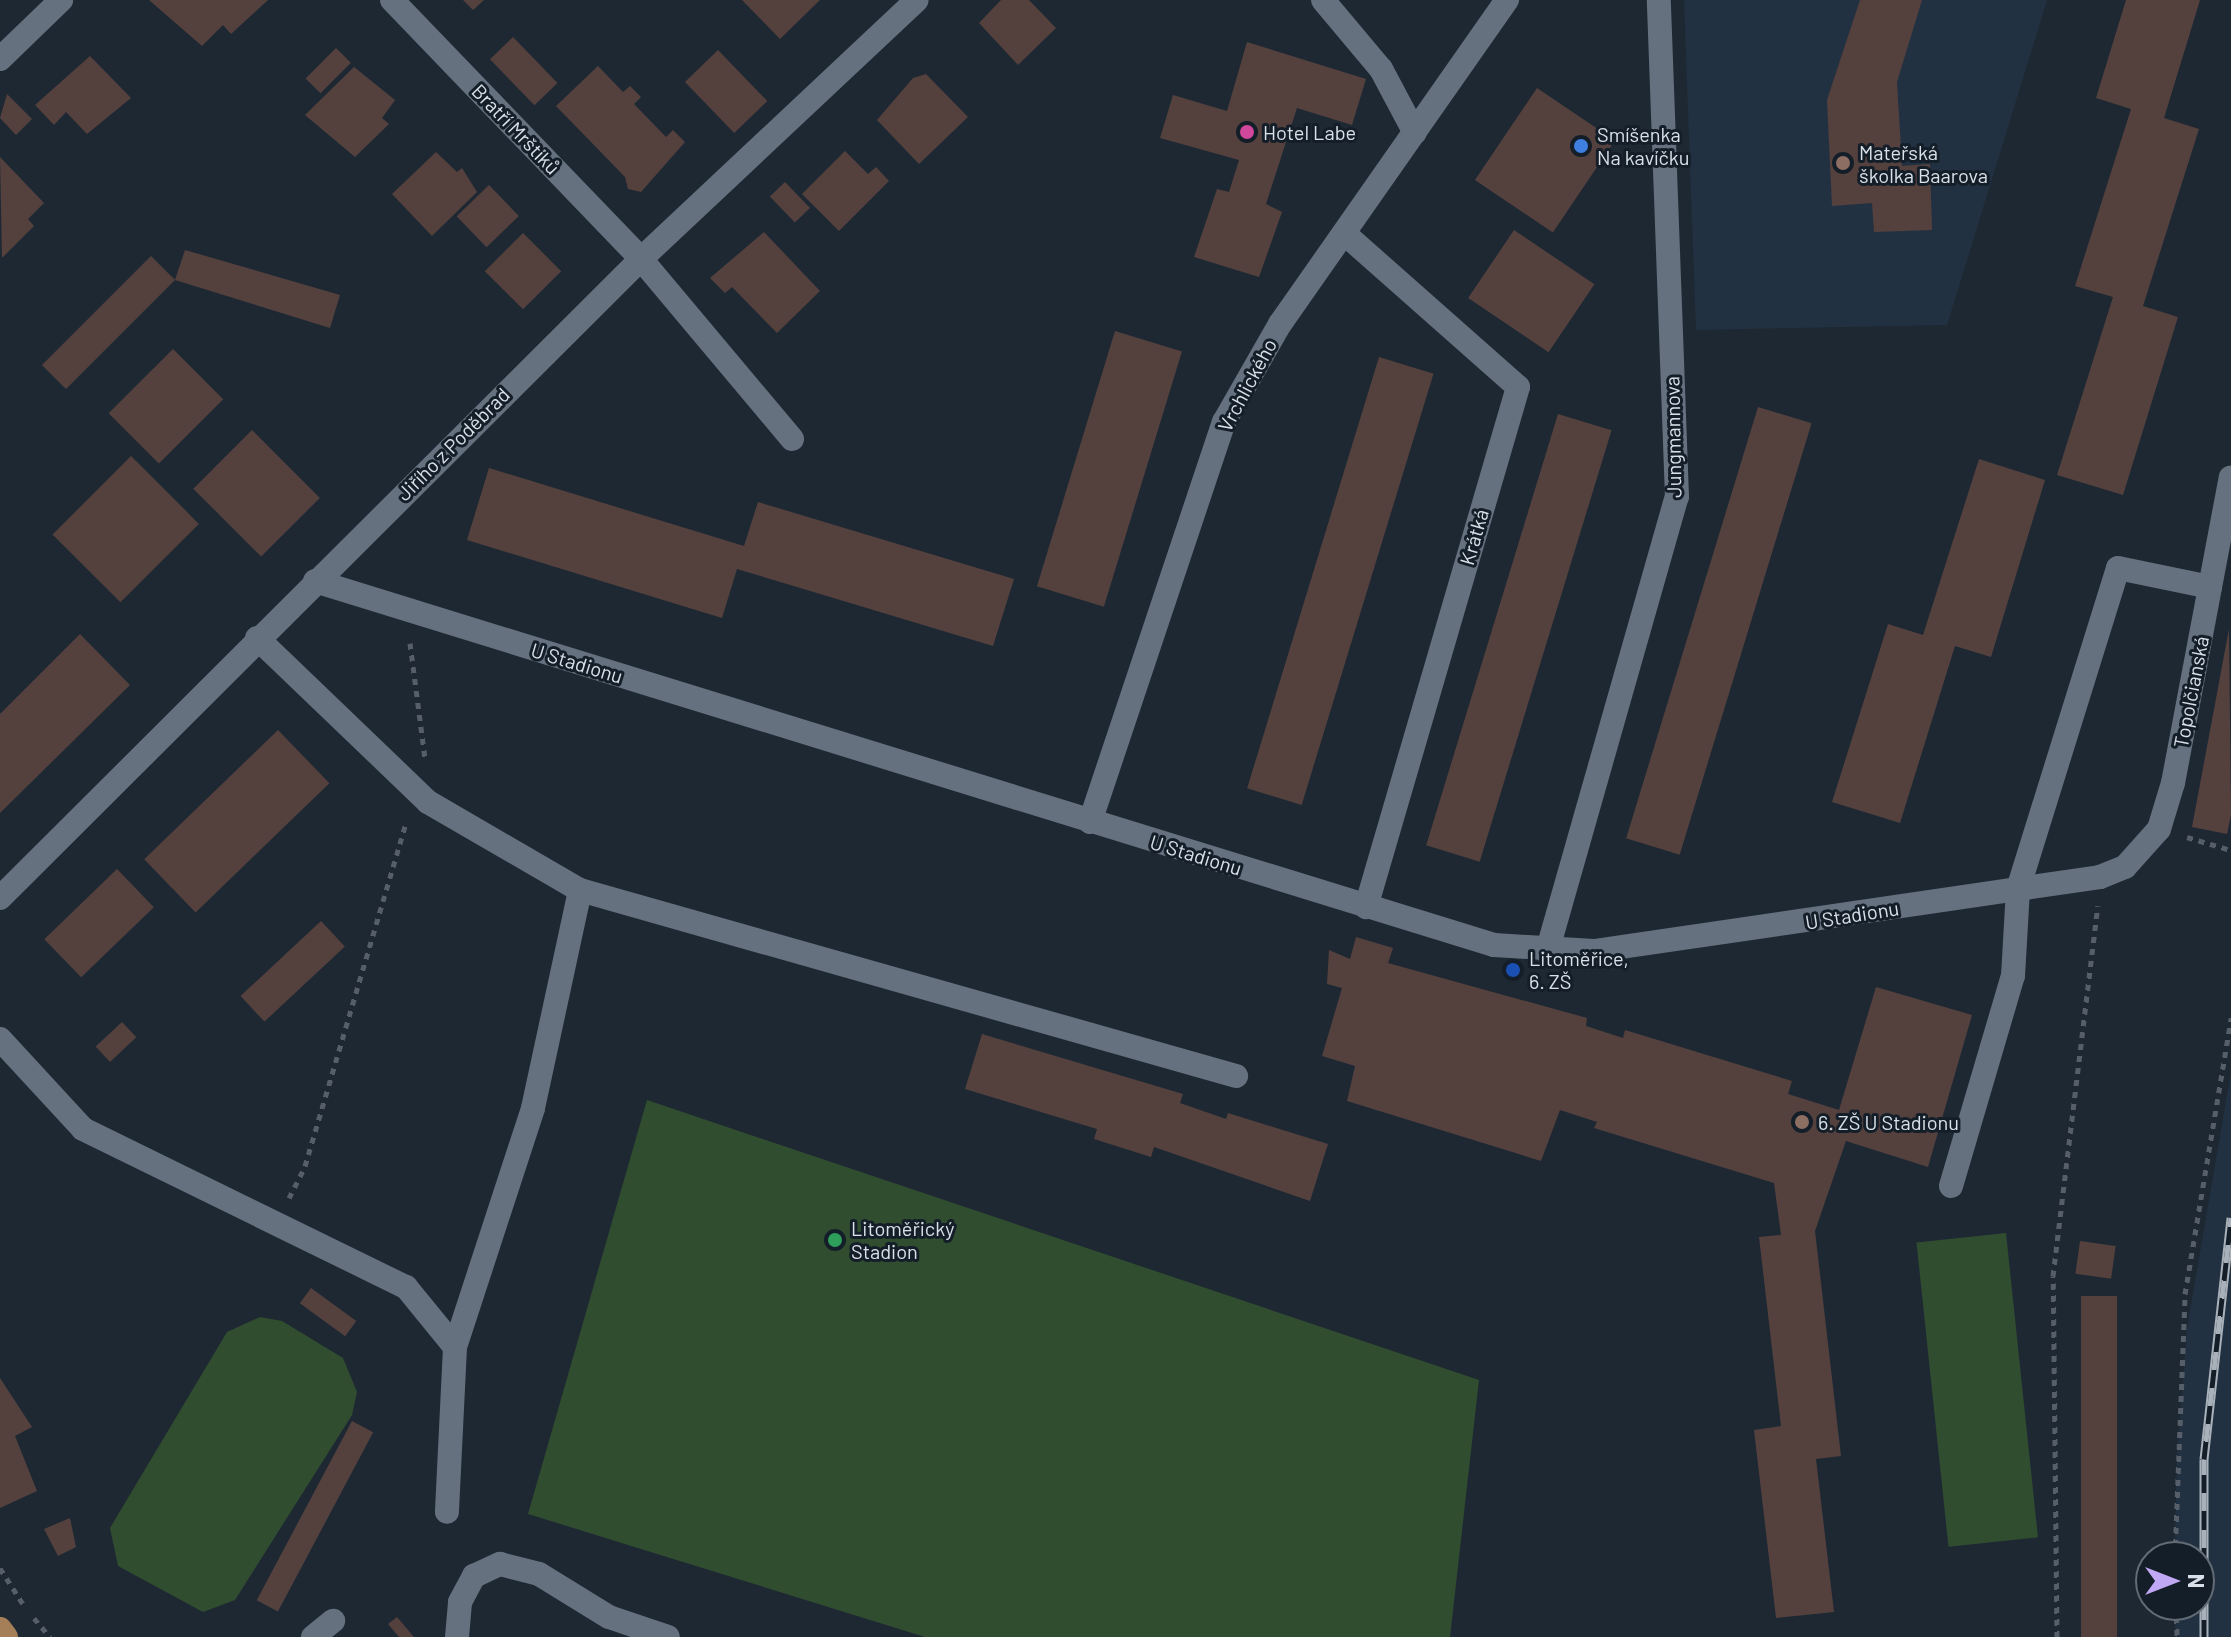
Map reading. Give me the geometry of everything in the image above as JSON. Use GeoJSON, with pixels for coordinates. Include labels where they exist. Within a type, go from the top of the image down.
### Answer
{"type":"FeatureCollection","features":[{"type":"Feature","properties":{"kind":"main road"},"geometry":{"type":"LineString","coordinates":[[0,1629],[6,1637]]}},
{"type":"Feature","properties":{"kind":"street"},"geometry":{"type":"LineString","coordinates":[[0,59],[61,0]]}},
{"type":"Feature","properties":{"kind":"street","name":"Bratří Mrštíků"},"geometry":{"type":"LineString","coordinates":[[392,0],[641,259],[792,439]]}},
{"type":"Feature","properties":{"kind":"street"},"geometry":{"type":"LineString","coordinates":[[1323,0],[1381,69],[1415,133]]}},
{"type":"Feature","properties":{"kind":"street","name":"Vrchlického"},"geometry":{"type":"LineString","coordinates":[[1090,822],[1224,422],[1280,324],[1507,0]]}},
{"type":"Feature","properties":{"kind":"street","name":"Jungmannova"},"geometry":{"type":"LineString","coordinates":[[1547,952],[1677,497],[1659,0]]}},
{"type":"Feature","properties":{"kind":"street","name":"Jiřího z Poděbrad"},"geometry":{"type":"LineString","coordinates":[[0,898],[257,638],[900,5]]}},
{"type":"Feature","properties":{"kind":"street","name":"Krátká"},"geometry":{"type":"LineString","coordinates":[[1345,234],[1518,387],[1366,907]]}},
{"type":"Feature","properties":{"kind":"street","name":"Topolčianská"},"geometry":{"type":"LineString","coordinates":[[2100,877],[2125,867],[2159,829],[2231,477]]}},
{"type":"Feature","properties":{"kind":"street"},"geometry":{"type":"LineString","coordinates":[[1951,1186],[2013,976],[2018,889],[2118,568],[2210,587]]}},
{"type":"Feature","properties":{"kind":"street","name":"U Stadionu"},"geometry":{"type":"LineString","coordinates":[[315,581],[1494,945],[1547,952],[1662,944],[2100,877]]}},
{"type":"Feature","properties":{"kind":"street"},"geometry":{"type":"LineString","coordinates":[[257,638],[415,790],[580,890],[1236,1076]]}},
{"type":"Feature","properties":{"kind":"street"},"geometry":{"type":"LineString","coordinates":[[447,1512],[455,1347],[533,1108],[580,890]]}},
{"type":"Feature","properties":{"kind":"street"},"geometry":{"type":"LineString","coordinates":[[0,1039],[83,1129],[406,1287],[455,1347]]}},
{"type":"Feature","properties":{"kind":"street"},"geometry":{"type":"LineString","coordinates":[[457,1637],[460,1602],[474,1576],[500,1564],[539,1574],[609,1617],[668,1637]]}},
{"type":"Feature","properties":{"kind":"street"},"geometry":{"type":"LineString","coordinates":[[313,1637],[333,1621]]}},
{"type":"Feature","properties":{"kind":"path"},"geometry":{"type":"LineString","coordinates":[[276,1224],[305,1166],[428,751],[410,640],[414,612]]}},
{"type":"Feature","properties":{"kind":"path"},"geometry":{"type":"LineString","coordinates":[[2159,829],[2231,850]]}},
{"type":"Feature","properties":{"kind":"path"},"geometry":{"type":"LineString","coordinates":[[2057,1637],[2053,1276],[2092,1000],[2100,877]]}},
{"type":"Feature","properties":{"kind":"path"},"geometry":{"type":"LineString","coordinates":[[2176,1541],[2185,1294],[2231,1018]]}},
{"type":"Feature","properties":{"kind":"path"},"geometry":{"type":"LineString","coordinates":[[0,1568],[50,1637]]}},
{"type":"Feature","properties":{"kind":"shaded area","name":"Mateřská školka Baarova"},"geometry":{"type":"Polygon","coordinates":[[[1684,0],[2047,0],[1947,325],[1696,330],[1684,0]]]}},
{"type":"Feature","properties":{"kind":"shaded area"},"geometry":{"type":"Polygon","coordinates":[[[2231,1072],[2231,1637],[2175,1637],[2175,1621],[2215,1621],[2215,1541],[2174,1541],[2187,1329],[2231,1072]]]}},
{"type":"Feature","properties":{"kind":"green space","name":"Litoměřický Stadion"},"geometry":{"type":"Polygon","coordinates":[[[647,1100],[1479,1380],[1450,1637],[925,1637],[528,1514],[647,1100]]]}},
{"type":"Feature","properties":{"kind":"green space"},"geometry":{"type":"Polygon","coordinates":[[[2006,1233],[2038,1537],[1948,1547],[1916,1242],[2006,1233]]]}},
{"type":"Feature","properties":{"kind":"green space"},"geometry":{"type":"Polygon","coordinates":[[[260,1317],[282,1321],[343,1358],[357,1392],[352,1415],[235,1600],[203,1612],[118,1566],[110,1528],[227,1332],[260,1317]]]}},
{"type":"Feature","properties":{"kind":"building"},"geometry":{"type":"Polygon","coordinates":[[[149,0],[268,0],[231,34],[223,25],[202,46],[149,0]]]}},
{"type":"Feature","properties":{"kind":"building"},"geometry":{"type":"Polygon","coordinates":[[[463,0],[484,0],[473,10],[463,0]]]}},
{"type":"Feature","properties":{"kind":"building"},"geometry":{"type":"Polygon","coordinates":[[[742,0],[820,0],[780,39],[742,0]]]}},
{"type":"Feature","properties":{"kind":"building"},"geometry":{"type":"Polygon","coordinates":[[[1001,0],[1029,0],[1056,28],[1018,65],[979,23],[1001,0]]]}},
{"type":"Feature","properties":{"kind":"building"},"geometry":{"type":"Polygon","coordinates":[[[1860,0],[1922,0],[1897,82],[1902,166],[1930,164],[1932,230],[1874,232],[1872,203],[1832,206],[1827,100],[1860,0]]]}},
{"type":"Feature","properties":{"kind":"building"},"geometry":{"type":"Polygon","coordinates":[[[2126,0],[2200,0],[2164,118],[2199,129],[2143,306],[2178,317],[2123,495],[2057,475],[2113,297],[2075,286],[2131,109],[2096,98],[2126,0]]]}},
{"type":"Feature","properties":{"kind":"building"},"geometry":{"type":"Polygon","coordinates":[[[513,37],[557,83],[534,105],[490,59],[513,37]]]}},
{"type":"Feature","properties":{"kind":"building"},"geometry":{"type":"Polygon","coordinates":[[[1247,42],[1366,79],[1352,125],[1297,108],[1266,204],[1282,212],[1259,277],[1194,257],[1217,189],[1229,192],[1239,160],[1160,138],[1173,95],[1227,111],[1247,42]]]}},
{"type":"Feature","properties":{"kind":"building"},"geometry":{"type":"Polygon","coordinates":[[[336,48],[351,63],[320,93],[306,78],[336,48]]]}},
{"type":"Feature","properties":{"kind":"building"},"geometry":{"type":"Polygon","coordinates":[[[718,50],[767,101],[734,133],[685,82],[718,50]]]}},
{"type":"Feature","properties":{"kind":"building"},"geometry":{"type":"Polygon","coordinates":[[[90,56],[131,98],[87,134],[66,112],[54,125],[35,105],[90,56]]]}},
{"type":"Feature","properties":{"kind":"building"},"geometry":{"type":"Polygon","coordinates":[[[598,66],[623,92],[630,86],[641,97],[634,104],[666,137],[673,130],[685,142],[641,192],[628,189],[625,177],[556,106],[598,66]]]}},
{"type":"Feature","properties":{"kind":"building"},"geometry":{"type":"Polygon","coordinates":[[[354,67],[395,100],[382,118],[389,124],[355,157],[305,115],[354,67]]]}},
{"type":"Feature","properties":{"kind":"building"},"geometry":{"type":"Polygon","coordinates":[[[926,74],[968,117],[919,164],[877,120],[913,78],[926,74]]]}},
{"type":"Feature","properties":{"kind":"building"},"geometry":{"type":"Polygon","coordinates":[[[1537,88],[1615,141],[1553,233],[1475,180],[1537,88]]]}},
{"type":"Feature","properties":{"kind":"building"},"geometry":{"type":"Polygon","coordinates":[[[7,94],[32,119],[16,135],[0,118],[7,94]]]}},
{"type":"Feature","properties":{"kind":"building"},"geometry":{"type":"Polygon","coordinates":[[[845,151],[868,174],[876,167],[889,181],[839,231],[802,194],[845,151]]]}},
{"type":"Feature","properties":{"kind":"building"},"geometry":{"type":"Polygon","coordinates":[[[436,152],[457,172],[462,168],[477,192],[432,236],[392,194],[436,152]]]}},
{"type":"Feature","properties":{"kind":"building"},"geometry":{"type":"Polygon","coordinates":[[[0,157],[44,203],[28,219],[34,226],[2,258],[0,157]]]}},
{"type":"Feature","properties":{"kind":"building"},"geometry":{"type":"Polygon","coordinates":[[[785,182],[810,208],[795,222],[770,197],[785,182]]]}},
{"type":"Feature","properties":{"kind":"building"},"geometry":{"type":"Polygon","coordinates":[[[489,185],[519,216],[487,247],[457,216],[489,185]]]}},
{"type":"Feature","properties":{"kind":"building"},"geometry":{"type":"Polygon","coordinates":[[[1514,230],[1594,284],[1549,352],[1468,298],[1514,230]]]}},
{"type":"Feature","properties":{"kind":"building"},"geometry":{"type":"Polygon","coordinates":[[[764,232],[820,291],[777,333],[732,287],[725,293],[710,278],[764,232]]]}},
{"type":"Feature","properties":{"kind":"building"},"geometry":{"type":"Polygon","coordinates":[[[523,233],[561,271],[523,309],[485,271],[523,233]]]}},
{"type":"Feature","properties":{"kind":"building"},"geometry":{"type":"Polygon","coordinates":[[[185,250],[340,295],[330,328],[175,280],[185,250]]]}},
{"type":"Feature","properties":{"kind":"building"},"geometry":{"type":"Polygon","coordinates":[[[151,256],[175,280],[66,389],[42,365],[151,256]]]}},
{"type":"Feature","properties":{"kind":"building"},"geometry":{"type":"Polygon","coordinates":[[[1115,331],[1182,351],[1104,607],[1037,586],[1115,331]]]}},
{"type":"Feature","properties":{"kind":"building"},"geometry":{"type":"Polygon","coordinates":[[[173,349],[223,399],[159,464],[109,413],[173,349]]]}},
{"type":"Feature","properties":{"kind":"building"},"geometry":{"type":"Polygon","coordinates":[[[1379,357],[1434,374],[1302,805],[1247,788],[1379,357]]]}},
{"type":"Feature","properties":{"kind":"building"},"geometry":{"type":"Polygon","coordinates":[[[1758,407],[1812,423],[1680,855],[1626,838],[1758,407]]]}},
{"type":"Feature","properties":{"kind":"building"},"geometry":{"type":"Polygon","coordinates":[[[1558,414],[1612,430],[1480,862],[1426,845],[1558,414]]]}},
{"type":"Feature","properties":{"kind":"building"},"geometry":{"type":"Polygon","coordinates":[[[252,430],[320,498],[261,557],[193,489],[252,430]]]}},
{"type":"Feature","properties":{"kind":"building"},"geometry":{"type":"Polygon","coordinates":[[[131,456],[199,524],[120,602],[53,534],[131,456]]]}},
{"type":"Feature","properties":{"kind":"building"},"geometry":{"type":"Polygon","coordinates":[[[1979,459],[2045,480],[1991,657],[1955,646],[1900,823],[1832,802],[1888,624],[1923,635],[1979,459]]]}},
{"type":"Feature","properties":{"kind":"building"},"geometry":{"type":"Polygon","coordinates":[[[489,468],[744,546],[758,502],[1014,579],[993,646],[737,569],[722,618],[467,540],[489,468]]]}},
{"type":"Feature","properties":{"kind":"building"},"geometry":{"type":"Polygon","coordinates":[[[2229,629],[2231,815],[2227,834],[2192,827],[2229,629]]]}},
{"type":"Feature","properties":{"kind":"building"},"geometry":{"type":"Polygon","coordinates":[[[80,634],[130,685],[0,813],[0,714],[80,634]]]}},
{"type":"Feature","properties":{"kind":"building"},"geometry":{"type":"Polygon","coordinates":[[[278,730],[329,783],[196,912],[144,859],[278,730]]]}},
{"type":"Feature","properties":{"kind":"building"},"geometry":{"type":"Polygon","coordinates":[[[117,869],[154,907],[81,977],[44,939],[117,869]]]}},
{"type":"Feature","properties":{"kind":"building"},"geometry":{"type":"Polygon","coordinates":[[[321,921],[345,947],[264,1022],[241,996],[321,921]]]}},
{"type":"Feature","properties":{"kind":"building"},"geometry":{"type":"Polygon","coordinates":[[[1356,937],[1393,948],[1388,963],[1587,1018],[1586,1026],[1623,1038],[1625,1030],[1792,1081],[1788,1094],[1839,1110],[1876,987],[1972,1015],[1928,1167],[1846,1141],[1815,1231],[1841,1456],[1816,1459],[1834,1612],[1776,1618],[1754,1430],[1781,1426],[1759,1237],[1781,1235],[1774,1183],[1594,1128],[1597,1122],[1560,1110],[1541,1161],[1347,1101],[1355,1066],[1322,1056],[1342,988],[1327,984],[1329,950],[1350,959],[1356,937]]]}},
{"type":"Feature","properties":{"kind":"building"},"geometry":{"type":"Polygon","coordinates":[[[122,1022],[136,1037],[110,1062],[96,1047],[122,1022]]]}},
{"type":"Feature","properties":{"kind":"building"},"geometry":{"type":"Polygon","coordinates":[[[982,1034],[1183,1094],[1180,1103],[1226,1119],[1228,1113],[1328,1144],[1310,1201],[1154,1147],[1151,1157],[1094,1139],[1097,1129],[965,1089],[982,1034]]]}},
{"type":"Feature","properties":{"kind":"building"},"geometry":{"type":"Polygon","coordinates":[[[2080,1241],[2116,1246],[2111,1279],[2075,1274],[2080,1241]]]}},
{"type":"Feature","properties":{"kind":"building"},"geometry":{"type":"Polygon","coordinates":[[[311,1288],[356,1321],[345,1336],[300,1303],[311,1288]]]}},
{"type":"Feature","properties":{"kind":"building"},"geometry":{"type":"Polygon","coordinates":[[[2081,1296],[2117,1296],[2117,1637],[2081,1637],[2081,1296]]]}},
{"type":"Feature","properties":{"kind":"building"},"geometry":{"type":"Polygon","coordinates":[[[0,1378],[32,1427],[15,1436],[37,1491],[0,1508],[0,1378]]]}},
{"type":"Feature","properties":{"kind":"building"},"geometry":{"type":"Polygon","coordinates":[[[352,1421],[373,1432],[278,1612],[257,1600],[352,1421]]]}},
{"type":"Feature","properties":{"kind":"building"},"geometry":{"type":"Polygon","coordinates":[[[70,1518],[76,1547],[58,1556],[44,1529],[70,1518]]]}},
{"type":"Feature","properties":{"kind":"building"},"geometry":{"type":"Polygon","coordinates":[[[397,1617],[414,1637],[399,1637],[388,1624],[397,1617]]]}},
{"type":"Feature","properties":{"kind":"railway"},"geometry":{"type":"LineString","coordinates":[[2204,1637],[2204,1459],[2231,1218]]}},
{"type":"Feature","properties":{"kind":"place","name":"Hotel Labe"},"geometry":{"type":"Point","coordinates":[1247,132]}},
{"type":"Feature","properties":{"kind":"place","name":"Smíšenka Na kavíčku"},"geometry":{"type":"Point","coordinates":[1581,146]}},
{"type":"Feature","properties":{"kind":"place","name":"Mateřská školka Baarova"},"geometry":{"type":"Point","coordinates":[1843,163]}},
{"type":"Feature","properties":{"kind":"place","name":"Litoměřice, 6. ZŠ"},"geometry":{"type":"Point","coordinates":[1513,970]}},
{"type":"Feature","properties":{"kind":"place","name":"6. ZŠ U Stadionu"},"geometry":{"type":"Point","coordinates":[1802,1122]}},
{"type":"Feature","properties":{"kind":"place","name":"Litoměřický Stadion"},"geometry":{"type":"Point","coordinates":[835,1240]}}]}
